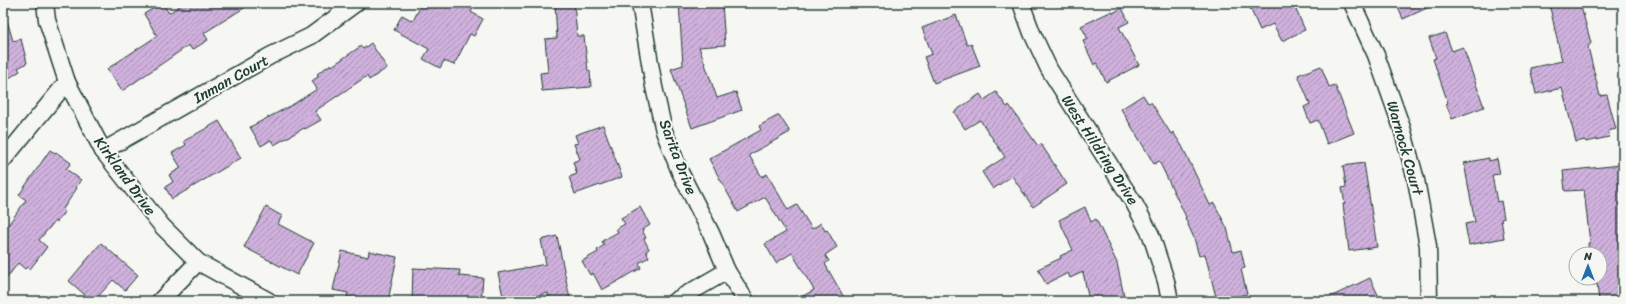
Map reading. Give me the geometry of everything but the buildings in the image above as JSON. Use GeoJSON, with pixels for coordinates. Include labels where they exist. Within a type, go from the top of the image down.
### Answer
{"type":"FeatureCollection","features":[{"type":"Feature","properties":{"kind":"street","name":"Kirkland Drive"},"geometry":{"type":"LineString","coordinates":[[45,3],[47,20],[67,82],[103,151],[162,226],[198,262],[269,301]]}},
{"type":"Feature","properties":{"kind":"street","name":"Inman Court"},"geometry":{"type":"LineString","coordinates":[[103,151],[270,56],[312,36],[356,3]]}},
{"type":"Feature","properties":{"kind":"street","name":"Sarita Drive"},"geometry":{"type":"LineString","coordinates":[[640,3],[654,87],[664,131],[680,172],[711,233],[727,271],[746,301]]}},
{"type":"Feature","properties":{"kind":"street","name":"West Hildring Drive"},"geometry":{"type":"LineString","coordinates":[[1021,3],[1032,33],[1049,69],[1134,203],[1151,235],[1166,281],[1170,301]]}},
{"type":"Feature","properties":{"kind":"street","name":"Warnock Court"},"geometry":{"type":"LineString","coordinates":[[1352,3],[1376,55],[1402,128],[1416,180],[1428,246],[1429,301]]}},
{"type":"Feature","properties":{"kind":"street"},"geometry":{"type":"LineString","coordinates":[[3,160],[67,82]]}},
{"type":"Feature","properties":{"kind":"street"},"geometry":{"type":"LineString","coordinates":[[160,301],[198,262]]}},
{"type":"Feature","properties":{"kind":"street"},"geometry":{"type":"LineString","coordinates":[[675,301],[727,271]]}}]}
